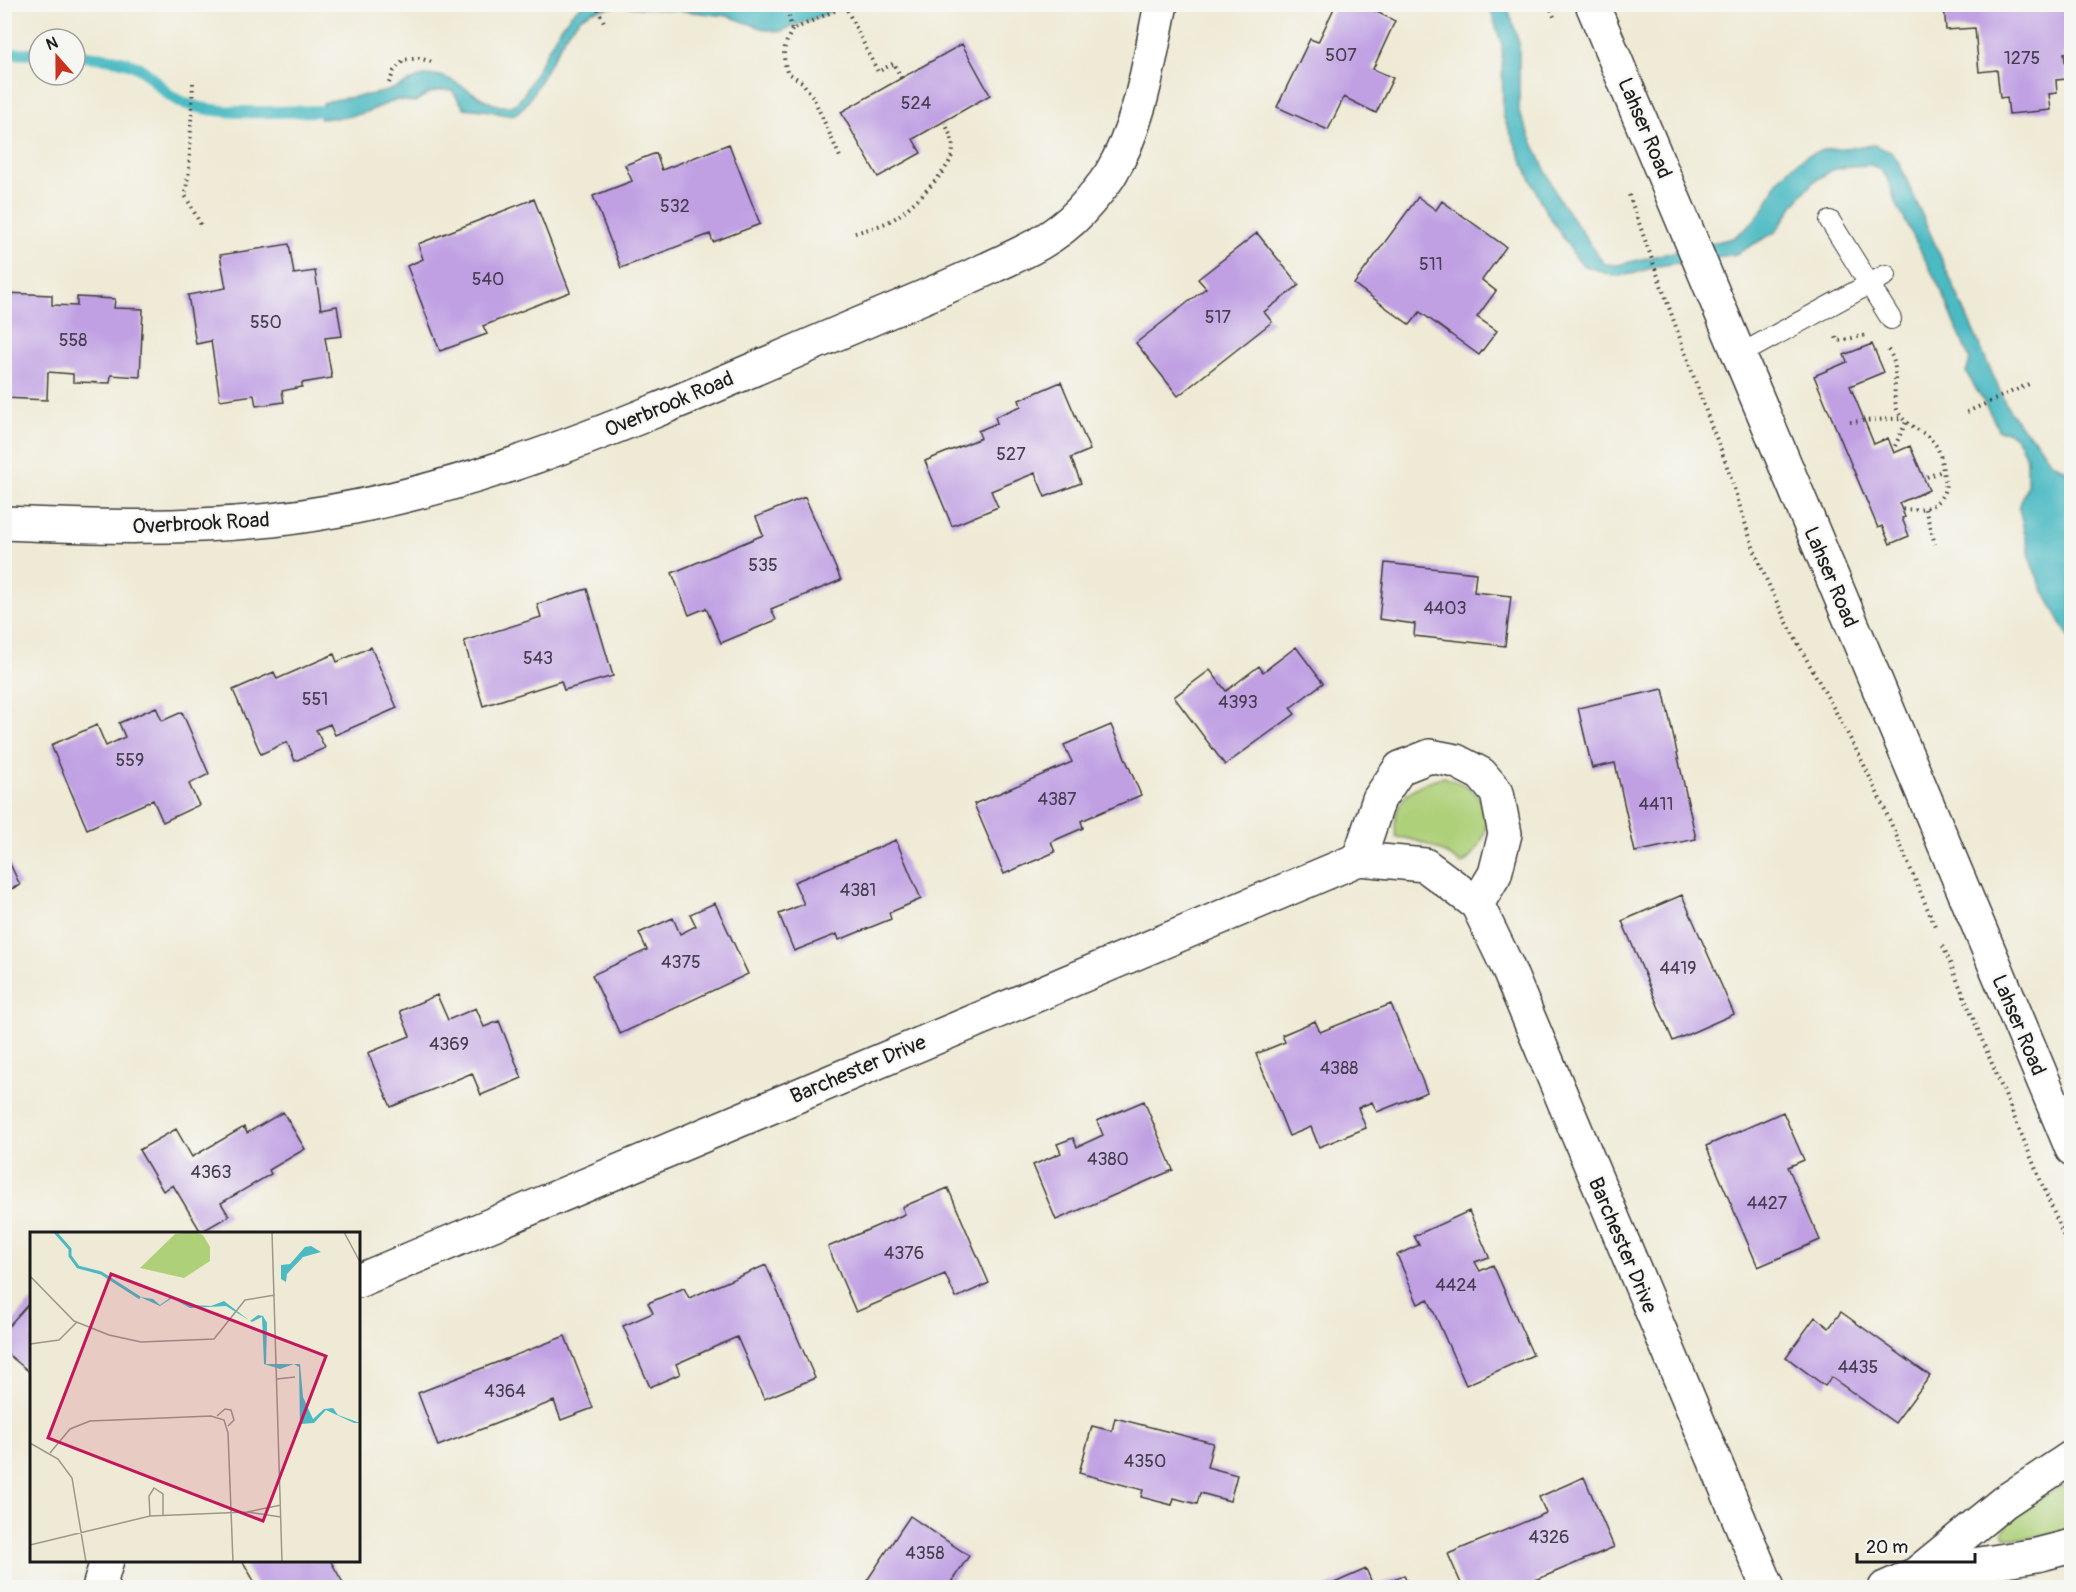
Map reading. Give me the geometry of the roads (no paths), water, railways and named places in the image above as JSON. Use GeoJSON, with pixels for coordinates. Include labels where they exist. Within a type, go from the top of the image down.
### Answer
{"type":"FeatureCollection","features":[{"type":"Feature","properties":{"kind":"street","name":"Overbrook Road"},"geometry":{"type":"LineString","coordinates":[[4,523],[110,527],[181,526],[273,520],[367,504],[447,484],[571,445],[964,280],[1039,245],[1078,214],[1110,175],[1131,130],[1145,83],[1161,4]]}},
{"type":"Feature","properties":{"kind":"street","name":"Lahser Road"},"geometry":{"type":"LineString","coordinates":[[1593,4],[2072,1149]]}},
{"type":"Feature","properties":{"kind":"street"},"geometry":{"type":"LineString","coordinates":[[1359,859],[1378,799],[1400,768],[1430,756],[1456,761],[1480,774],[1497,793],[1505,834],[1495,874],[1477,904]]}},
{"type":"Feature","properties":{"kind":"street","name":"Barchester Drive"},"geometry":{"type":"LineString","coordinates":[[360,1280],[1359,859],[1425,865],[1477,904],[1507,966],[1768,1587]]}},
{"type":"Feature","properties":{"kind":"street"},"geometry":{"type":"LineString","coordinates":[[1916,1574],[2004,1502],[2072,1457]]}},
{"type":"Feature","properties":{"kind":"street"},"geometry":{"type":"LineString","coordinates":[[1885,1587],[1916,1574],[2037,1555],[2072,1546]]}},
{"type":"Feature","properties":{"kind":"street"},"geometry":{"type":"LineString","coordinates":[[99,1587],[106,1562]]}},
{"type":"Feature","properties":{"kind":"lane"},"geometry":{"type":"LineString","coordinates":[[1830,221],[1868,285],[1884,326]]}},
{"type":"Feature","properties":{"kind":"lane"},"geometry":{"type":"LineString","coordinates":[[1739,355],[1886,275]]}},
{"type":"Feature","properties":{"kind":"water"},"geometry":{"type":"Polygon","coordinates":[[[763,4],[775,7],[791,4],[840,5],[828,13],[781,31],[767,30],[728,16],[686,11],[618,6],[593,11],[580,18],[567,33],[529,100],[513,115],[464,108],[452,90],[442,90],[432,92],[415,102],[396,100],[364,113],[320,119],[323,103],[382,92],[421,77],[433,75],[453,81],[494,104],[513,105],[523,96],[560,29],[583,5],[763,4]]]}},
{"type":"Feature","properties":{"kind":"water"},"geometry":{"type":"Polygon","coordinates":[[[1489,5],[1507,5],[1519,43],[1519,112],[1557,196],[1604,264],[1617,265],[1733,238],[1749,226],[1765,207],[1777,182],[1806,156],[1824,150],[1874,145],[1891,152],[1899,163],[2007,407],[2050,461],[2071,473],[2071,641],[2032,565],[2019,508],[2027,485],[2027,460],[2015,437],[2008,432],[1998,430],[1966,372],[1970,361],[1944,296],[1898,207],[1886,176],[1879,168],[1870,165],[1832,170],[1813,182],[1795,203],[1776,232],[1736,254],[1658,266],[1632,274],[1614,276],[1583,265],[1542,205],[1503,116],[1502,45],[1489,5]]]}},
{"type":"Feature","properties":{"kind":"waterway"},"geometry":{"type":"LineString","coordinates":[[4,54],[27,53]]}},
{"type":"Feature","properties":{"kind":"waterway"},"geometry":{"type":"LineString","coordinates":[[87,56],[130,63],[145,72],[172,97],[199,107],[233,112],[321,111]]}}]}
